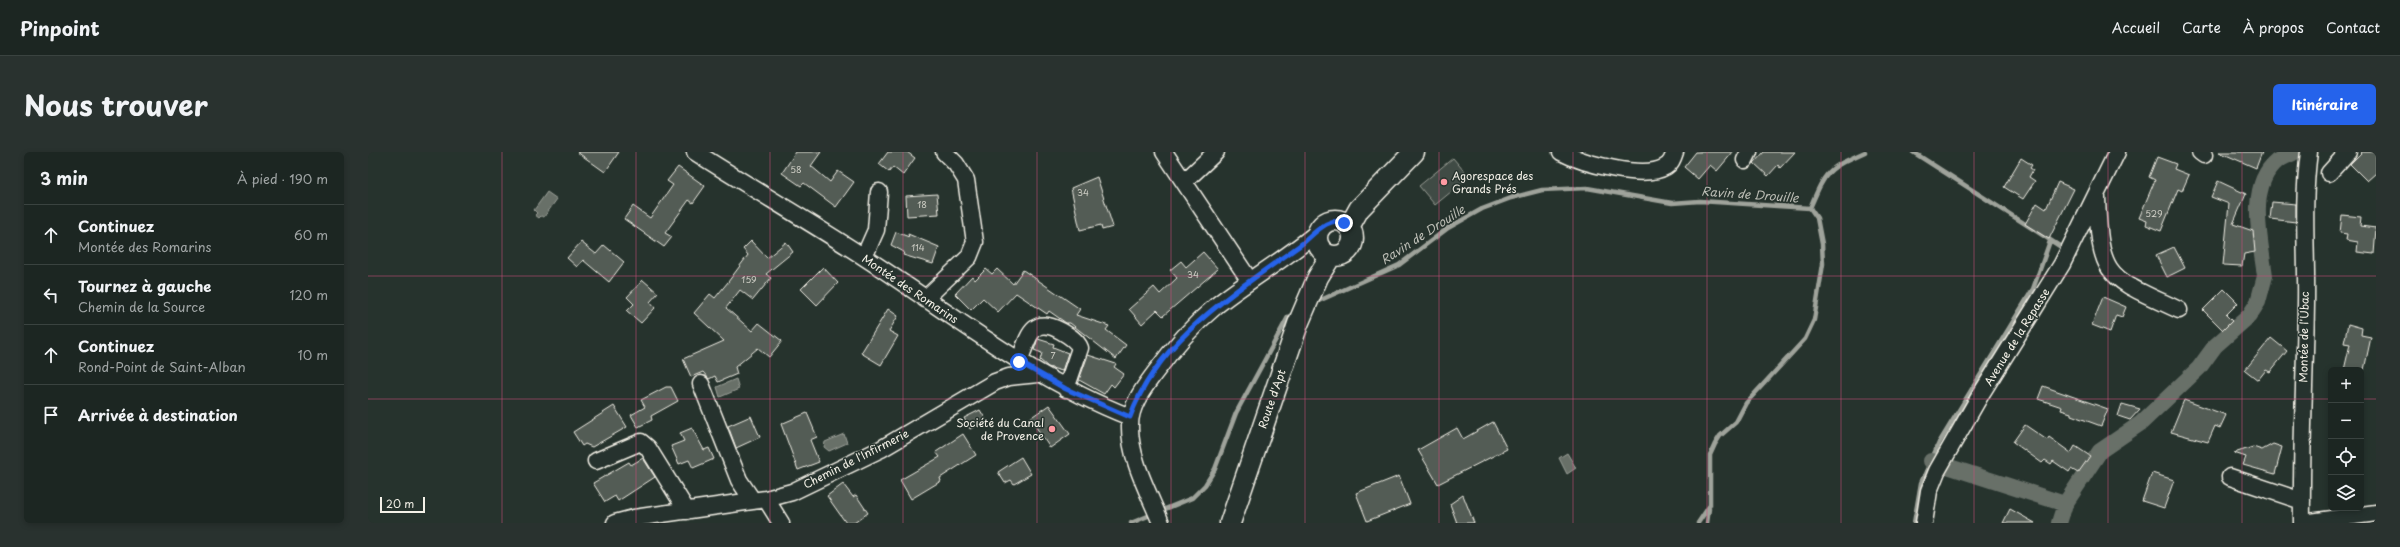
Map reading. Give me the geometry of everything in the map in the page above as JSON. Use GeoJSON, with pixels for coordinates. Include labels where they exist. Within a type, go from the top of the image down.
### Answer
{"type":"FeatureCollection","features":[{"type":"Feature","properties":{"kind":"main road"},"geometry":{"type":"LineString","coordinates":[[1344,224],[1414,152]]}},
{"type":"Feature","properties":{"kind":"main road"},"geometry":{"type":"LineString","coordinates":[[1329,222],[1344,224],[1352,233],[1351,246],[1341,255],[1318,245],[1329,222]]}},
{"type":"Feature","properties":{"kind":"main road","name":"Route d'Apt"},"geometry":{"type":"LineString","coordinates":[[1230,523],[1298,324],[1315,283],[1318,245]]}},
{"type":"Feature","properties":{"kind":"street","name":"Montée des Romarins"},"geometry":{"type":"LineString","coordinates":[[695,152],[864,257],[1038,374],[1066,389],[1130,417]]}},
{"type":"Feature","properties":{"kind":"street"},"geometry":{"type":"LineString","coordinates":[[925,299],[969,257],[975,242],[966,180],[956,164],[944,152]]}},
{"type":"Feature","properties":{"kind":"street"},"geometry":{"type":"LineString","coordinates":[[1164,152],[1250,281]]}},
{"type":"Feature","properties":{"kind":"street"},"geometry":{"type":"LineString","coordinates":[[1184,182],[1216,152]]}},
{"type":"Feature","properties":{"kind":"street"},"geometry":{"type":"LineString","coordinates":[[1562,152],[1594,164],[1640,171],[1664,168],[1671,162],[1675,152]]}},
{"type":"Feature","properties":{"kind":"street","name":"Avenue de la Repasse"},"geometry":{"type":"LineString","coordinates":[[1924,523],[1929,491],[1948,451],[2062,264],[2117,152]]}},
{"type":"Feature","properties":{"kind":"street","name":"Montée de l'Ubac"},"geometry":{"type":"LineString","coordinates":[[2302,523],[2306,303],[2303,217],[2309,152]]}},
{"type":"Feature","properties":{"kind":"street"},"geometry":{"type":"LineString","coordinates":[[2329,173],[2348,152]]}},
{"type":"Feature","properties":{"kind":"street"},"geometry":{"type":"LineString","coordinates":[[864,257],[876,230],[879,192]]}},
{"type":"Feature","properties":{"kind":"street"},"geometry":{"type":"LineString","coordinates":[[2097,194],[2101,252],[2111,273],[2125,284],[2179,310]]}},
{"type":"Feature","properties":{"kind":"street"},"geometry":{"type":"LineString","coordinates":[[1161,523],[1143,478],[1131,438],[1130,417],[1140,393],[1170,352],[1216,306],[1250,281],[1318,245]]}},
{"type":"Feature","properties":{"kind":"street"},"geometry":{"type":"LineString","coordinates":[[1019,362],[1032,331],[1042,325],[1052,326],[1075,340],[1080,348],[1066,389]]}},
{"type":"Feature","properties":{"kind":"street","name":"Chemin de l'Infirmerie"},"geometry":{"type":"LineString","coordinates":[[615,523],[634,518],[691,515],[792,492],[860,460],[995,382],[1009,377],[1038,374]]}},
{"type":"Feature","properties":{"kind":"street"},"geometry":{"type":"LineString","coordinates":[[701,384],[739,480],[781,523]]}},
{"type":"Feature","properties":{"kind":"street"},"geometry":{"type":"LineString","coordinates":[[596,461],[641,442],[648,448],[691,515]]}},
{"type":"Feature","properties":{"kind":"street"},"geometry":{"type":"LineString","coordinates":[[2230,477],[2302,501]]}},
{"type":"Feature","properties":{"kind":"street"},"geometry":{"type":"LineString","coordinates":[[2302,523],[2376,513]]}},
{"type":"Feature","properties":{"kind":"shaded area","name":"Agorespace des Grands Prés"},"geometry":{"type":"Polygon","coordinates":[[[1453,158],[1469,177],[1435,205],[1419,186],[1453,158]]]}},
{"type":"Feature","properties":{"kind":"shaded area"},"geometry":{"type":"Polygon","coordinates":[[[547,192],[557,199],[544,217],[541,216],[539,218],[535,215],[537,213],[534,210],[547,192]]]}},
{"type":"Feature","properties":{"kind":"shaded area"},"geometry":{"type":"Polygon","coordinates":[[[736,379],[739,389],[720,397],[717,387],[736,379]]]}},
{"type":"Feature","properties":{"kind":"shaded area"},"geometry":{"type":"Polygon","coordinates":[[[844,434],[847,443],[829,451],[824,447],[825,442],[844,434]]]}},
{"type":"Feature","properties":{"kind":"shaded area"},"geometry":{"type":"Polygon","coordinates":[[[1567,453],[1576,468],[1567,474],[1559,458],[1567,453]]]}},
{"type":"Feature","properties":{"kind":"building"},"geometry":{"type":"Polygon","coordinates":[[[577,152],[619,152],[605,172],[577,152]]]}},
{"type":"Feature","properties":{"kind":"building"},"geometry":{"type":"Polygon","coordinates":[[[796,152],[821,152],[811,166],[830,182],[838,171],[854,182],[836,207],[804,183],[801,186],[782,173],[796,152]]]}},
{"type":"Feature","properties":{"kind":"building"},"geometry":{"type":"Polygon","coordinates":[[[888,152],[907,152],[915,158],[903,175],[893,167],[889,172],[879,164],[888,152]]]}},
{"type":"Feature","properties":{"kind":"building"},"geometry":{"type":"Polygon","coordinates":[[[1696,152],[1733,152],[1717,171],[1710,165],[1698,179],[1684,167],[1696,152]]]}},
{"type":"Feature","properties":{"kind":"building"},"geometry":{"type":"Polygon","coordinates":[[[1764,152],[1795,152],[1780,168],[1778,165],[1768,176],[1754,163],[1764,152]]]}},
{"type":"Feature","properties":{"kind":"building"},"geometry":{"type":"Polygon","coordinates":[[[2219,152],[2262,152],[2256,168],[2219,152]]]}},
{"type":"Feature","properties":{"kind":"building"},"geometry":{"type":"Polygon","coordinates":[[[2362,152],[2376,152],[2376,173],[2367,181],[2350,164],[2362,152]]]}},
{"type":"Feature","properties":{"kind":"building"},"geometry":{"type":"Polygon","coordinates":[[[2157,157],[2176,164],[2174,169],[2189,175],[2182,191],[2178,189],[2161,231],[2146,225],[2147,221],[2139,218],[2155,180],[2149,177],[2157,157]]]}},
{"type":"Feature","properties":{"kind":"building"},"geometry":{"type":"Polygon","coordinates":[[[2021,158],[2032,165],[2030,168],[2033,170],[2029,177],[2035,181],[2023,199],[2004,187],[2021,158]]]}},
{"type":"Feature","properties":{"kind":"building"},"geometry":{"type":"Polygon","coordinates":[[[678,167],[705,186],[693,203],[689,200],[665,233],[672,237],[664,247],[624,219],[633,206],[650,218],[673,185],[667,181],[678,167]]]}},
{"type":"Feature","properties":{"kind":"building"},"geometry":{"type":"Polygon","coordinates":[[[1097,177],[1113,227],[1102,230],[1101,225],[1080,230],[1071,188],[1097,177]]]}},
{"type":"Feature","properties":{"kind":"building"},"geometry":{"type":"Polygon","coordinates":[[[2218,181],[2246,194],[2233,224],[2253,231],[2255,252],[2244,254],[2242,266],[2223,265],[2229,204],[2211,197],[2218,181]]]}},
{"type":"Feature","properties":{"kind":"building"},"geometry":{"type":"Polygon","coordinates":[[[2058,182],[2074,189],[2049,239],[2025,224],[2037,203],[2046,209],[2058,182]]]}},
{"type":"Feature","properties":{"kind":"building"},"geometry":{"type":"Polygon","coordinates":[[[937,194],[939,214],[907,216],[906,196],[937,194]]]}},
{"type":"Feature","properties":{"kind":"building"},"geometry":{"type":"Polygon","coordinates":[[[2272,202],[2296,204],[2296,222],[2270,219],[2272,202]]]}},
{"type":"Feature","properties":{"kind":"building"},"geometry":{"type":"Polygon","coordinates":[[[2342,215],[2361,217],[2360,226],[2376,228],[2374,254],[2357,252],[2358,242],[2346,240],[2347,234],[2340,233],[2342,215]]]}},
{"type":"Feature","properties":{"kind":"building"},"geometry":{"type":"Polygon","coordinates":[[[896,232],[909,237],[908,234],[939,247],[933,264],[903,255],[904,252],[891,245],[896,232]]]}},
{"type":"Feature","properties":{"kind":"building"},"geometry":{"type":"Polygon","coordinates":[[[751,241],[767,258],[786,242],[793,252],[766,274],[771,278],[753,300],[740,290],[726,308],[752,331],[759,323],[782,341],[769,357],[758,348],[735,367],[737,374],[718,382],[715,376],[709,379],[703,372],[691,377],[683,359],[724,341],[694,313],[710,294],[715,298],[728,282],[748,255],[743,249],[751,241]]]}},
{"type":"Feature","properties":{"kind":"building"},"geometry":{"type":"Polygon","coordinates":[[[581,242],[596,254],[604,245],[624,262],[609,282],[583,260],[577,267],[567,258],[581,242]]]}},
{"type":"Feature","properties":{"kind":"building"},"geometry":{"type":"Polygon","coordinates":[[[2174,247],[2185,268],[2167,277],[2156,255],[2174,247]]]}},
{"type":"Feature","properties":{"kind":"building"},"geometry":{"type":"Polygon","coordinates":[[[1203,252],[1218,269],[1163,316],[1157,310],[1142,324],[1129,309],[1154,287],[1160,294],[1177,278],[1170,270],[1181,261],[1186,267],[1203,252]]]}},
{"type":"Feature","properties":{"kind":"building"},"geometry":{"type":"Polygon","coordinates":[[[823,267],[838,283],[817,305],[801,289],[823,267]]]}},
{"type":"Feature","properties":{"kind":"building"},"geometry":{"type":"Polygon","coordinates":[[[986,269],[992,274],[997,269],[1013,284],[1023,270],[1080,309],[1076,315],[1109,326],[1106,330],[1126,345],[1116,359],[1070,323],[1066,323],[1049,311],[1047,314],[1016,293],[998,312],[983,298],[971,310],[955,294],[972,276],[975,280],[986,269]]]}},
{"type":"Feature","properties":{"kind":"building"},"geometry":{"type":"Polygon","coordinates":[[[643,280],[658,293],[650,302],[655,308],[641,323],[627,311],[634,304],[627,297],[643,280]]]}},
{"type":"Feature","properties":{"kind":"building"},"geometry":{"type":"Polygon","coordinates":[[[2224,289],[2238,303],[2226,315],[2232,321],[2223,330],[2203,310],[2224,289]]]}},
{"type":"Feature","properties":{"kind":"building"},"geometry":{"type":"Polygon","coordinates":[[[2103,297],[2126,307],[2122,317],[2116,315],[2110,332],[2092,325],[2103,297]]]}},
{"type":"Feature","properties":{"kind":"building"},"geometry":{"type":"Polygon","coordinates":[[[888,309],[898,316],[889,331],[898,336],[881,365],[861,353],[888,309]]]}},
{"type":"Feature","properties":{"kind":"building"},"geometry":{"type":"Polygon","coordinates":[[[2348,324],[2362,328],[2361,335],[2371,337],[2364,370],[2364,367],[2345,367],[2350,344],[2344,343],[2348,324]]]}},
{"type":"Feature","properties":{"kind":"building"},"geometry":{"type":"Polygon","coordinates":[[[2271,338],[2287,351],[2270,372],[2266,370],[2258,380],[2245,370],[2271,338]]]}},
{"type":"Feature","properties":{"kind":"building"},"geometry":{"type":"Polygon","coordinates":[[[1038,339],[1054,344],[1053,347],[1068,353],[1062,371],[1048,367],[1040,360],[1042,353],[1034,350],[1038,339]]]}},
{"type":"Feature","properties":{"kind":"building"},"geometry":{"type":"Polygon","coordinates":[[[1088,355],[1116,364],[1114,367],[1124,374],[1114,387],[1111,384],[1104,394],[1079,380],[1088,355]]]}},
{"type":"Feature","properties":{"kind":"building"},"geometry":{"type":"Polygon","coordinates":[[[2043,386],[2108,409],[2101,426],[2071,415],[2071,413],[2061,410],[2062,407],[2038,399],[2043,386]]]}},
{"type":"Feature","properties":{"kind":"building"},"geometry":{"type":"Polygon","coordinates":[[[666,387],[671,387],[678,401],[651,416],[652,420],[638,427],[631,415],[645,407],[641,400],[666,387]]]}},
{"type":"Feature","properties":{"kind":"building"},"geometry":{"type":"Polygon","coordinates":[[[2184,400],[2226,415],[2220,428],[2215,426],[2208,442],[2171,432],[2184,400]]]}},
{"type":"Feature","properties":{"kind":"building"},"geometry":{"type":"Polygon","coordinates":[[[2122,404],[2140,409],[2130,420],[2118,416],[2122,404]]]}},
{"type":"Feature","properties":{"kind":"building","name":"Société du Canal de Provence"},"geometry":{"type":"Polygon","coordinates":[[[1049,405],[1070,434],[1050,448],[1030,418],[1049,405]]]}},
{"type":"Feature","properties":{"kind":"building"},"geometry":{"type":"Polygon","coordinates":[[[614,406],[627,427],[592,447],[585,444],[582,446],[573,432],[614,406]]]}},
{"type":"Feature","properties":{"kind":"building"},"geometry":{"type":"Polygon","coordinates":[[[980,410],[986,420],[970,429],[964,418],[980,410]]]}},
{"type":"Feature","properties":{"kind":"building"},"geometry":{"type":"Polygon","coordinates":[[[807,413],[817,437],[810,440],[819,462],[798,470],[781,424],[807,413]]]}},
{"type":"Feature","properties":{"kind":"building"},"geometry":{"type":"Polygon","coordinates":[[[751,416],[760,437],[736,448],[728,426],[751,416]]]}},
{"type":"Feature","properties":{"kind":"building"},"geometry":{"type":"Polygon","coordinates":[[[1493,422],[1507,449],[1438,484],[1418,450],[1457,428],[1463,439],[1493,422]]]}},
{"type":"Feature","properties":{"kind":"building"},"geometry":{"type":"Polygon","coordinates":[[[2025,425],[2047,440],[2049,437],[2071,453],[2075,446],[2090,456],[2078,473],[2071,469],[2069,472],[2053,461],[2051,464],[2045,460],[2042,463],[2013,442],[2025,425]]]}},
{"type":"Feature","properties":{"kind":"building"},"geometry":{"type":"Polygon","coordinates":[[[692,428],[704,450],[709,448],[714,459],[693,468],[689,460],[679,464],[671,446],[684,441],[680,433],[692,428]]]}},
{"type":"Feature","properties":{"kind":"building"},"geometry":{"type":"Polygon","coordinates":[[[963,434],[976,455],[940,478],[941,481],[911,499],[900,480],[940,457],[936,452],[963,434]]]}},
{"type":"Feature","properties":{"kind":"building"},"geometry":{"type":"Polygon","coordinates":[[[2273,444],[2282,447],[2275,474],[2243,465],[2246,457],[2234,453],[2253,447],[2262,450],[2273,444]]]}},
{"type":"Feature","properties":{"kind":"building"},"geometry":{"type":"Polygon","coordinates":[[[1021,457],[1031,474],[1014,484],[1011,480],[1005,483],[998,472],[1021,457]]]}},
{"type":"Feature","properties":{"kind":"building"},"geometry":{"type":"Polygon","coordinates":[[[643,458],[655,477],[618,501],[615,496],[605,502],[593,483],[629,462],[631,465],[643,458]]]}},
{"type":"Feature","properties":{"kind":"building"},"geometry":{"type":"Polygon","coordinates":[[[2152,473],[2174,480],[2164,508],[2142,501],[2152,473]]]}},
{"type":"Feature","properties":{"kind":"building"},"geometry":{"type":"Polygon","coordinates":[[[1399,476],[1410,504],[1367,521],[1356,493],[1399,476]]]}},
{"type":"Feature","properties":{"kind":"building"},"geometry":{"type":"Polygon","coordinates":[[[843,484],[853,497],[856,495],[868,513],[854,523],[846,523],[827,496],[843,484]]]}},
{"type":"Feature","properties":{"kind":"building"},"geometry":{"type":"Polygon","coordinates":[[[1463,495],[1474,523],[1457,523],[1450,504],[1463,495]]]}},
{"type":"Feature","properties":{"kind":"building"},"geometry":{"type":"Polygon","coordinates":[[[2010,509],[2035,523],[2003,523],[2010,509]]]}},
{"type":"Feature","properties":{"kind":"waterway","name":"Ravin de Drouille"},"geometry":{"type":"LineString","coordinates":[[1314,303],[1399,265],[1448,228],[1482,209],[1511,198],[1542,190],[1587,188],[1672,203],[1700,201],[1810,208],[1824,178],[1829,172],[1835,167],[1865,152]]}},
{"type":"Feature","properties":{"kind":"waterway"},"geometry":{"type":"LineString","coordinates":[[1913,152],[2075,256]]}},
{"type":"Feature","properties":{"kind":"waterway"},"geometry":{"type":"LineString","coordinates":[[1950,467],[2065,504],[2100,451],[2141,423],[2199,368],[2215,346],[2249,316],[2258,302],[2265,276],[2258,216],[2261,185],[2267,172],[2277,161],[2293,153]]}},
{"type":"Feature","properties":{"kind":"waterway"},"geometry":{"type":"LineString","coordinates":[[1698,523],[1710,505],[1710,455],[1715,444],[1720,436],[1736,422],[1746,403],[1805,339],[1814,320],[1823,264],[1822,244],[1817,218],[1810,208]]}},
{"type":"Feature","properties":{"kind":"waterway"},"geometry":{"type":"LineString","coordinates":[[1914,523],[1921,483],[1939,443],[2033,289],[2050,241]]}},
{"type":"Feature","properties":{"kind":"waterway","name":"Ravin de Drouille"},"geometry":{"type":"LineString","coordinates":[[1131,523],[1192,498],[1205,485],[1215,469],[1236,413],[1288,317],[1295,313]]}},
{"type":"Feature","properties":{"kind":"waterway"},"geometry":{"type":"LineString","coordinates":[[2059,523],[2065,504]]}},
{"type":"Feature","properties":{"kind":"waterway"},"geometry":{"type":"LineString","coordinates":[[1707,523],[1709,509]]}},
{"type":"Feature","properties":{"kind":"place","name":"Agorespace des Grands Prés"},"geometry":{"type":"Point","coordinates":[1444,182]}},
{"type":"Feature","properties":{"kind":"place","name":"Société du Canal de Provence"},"geometry":{"type":"Point","coordinates":[1052,429]}},
{"type":"Feature","properties":{"kind":"route"},"geometry":{"type":"LineString","coordinates":[[1019,362],[1066,389],[1103,407],[1130,417],[1140,393],[1166,357],[1189,331],[1216,306],[1300,246],[1324,225],[1334,221],[1344,223]]}}]}
